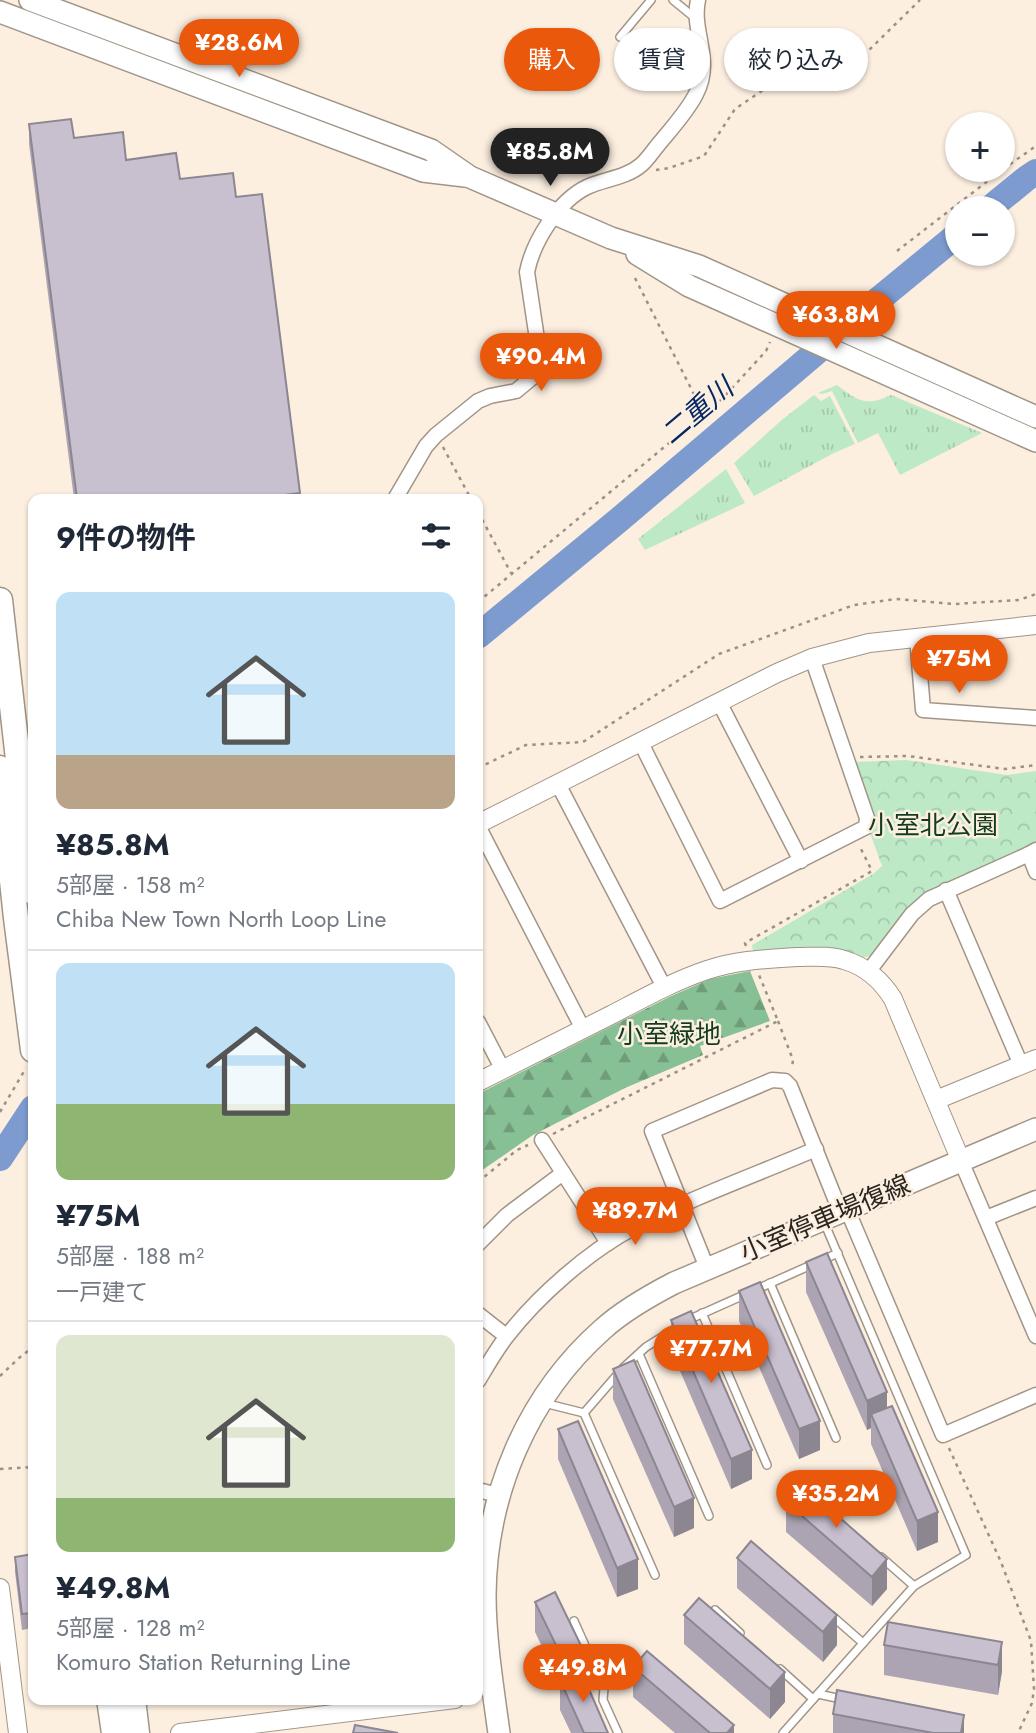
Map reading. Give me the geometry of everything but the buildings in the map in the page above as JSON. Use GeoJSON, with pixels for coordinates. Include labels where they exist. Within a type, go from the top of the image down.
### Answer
{"type":"FeatureCollection","features":[{"type":"Feature","properties":{"kind":"highway"},"geometry":{"type":"LineString","coordinates":[[0,600],[28,848]]}},
{"type":"Feature","properties":{"kind":"highway"},"geometry":{"type":"LineString","coordinates":[[0,776],[28,1010]]}},
{"type":"Feature","properties":{"kind":"highway"},"geometry":{"type":"LineString","coordinates":[[110,1705],[114,1733]]}},
{"type":"Feature","properties":{"kind":"highway"},"geometry":{"type":"LineString","coordinates":[[134,1705],[137,1733]]}},
{"type":"Feature","properties":{"kind":"main road"},"geometry":{"type":"LineString","coordinates":[[30,0],[431,150],[470,177],[611,238],[699,265],[1036,417]]}},
{"type":"Feature","properties":{"kind":"main road"},"geometry":{"type":"LineString","coordinates":[[0,12],[423,171],[470,177]]}},
{"type":"Feature","properties":{"kind":"main road"},"geometry":{"type":"LineString","coordinates":[[611,238],[689,286],[1036,441]]}},
{"type":"Feature","properties":{"kind":"main road","name":"小室停車場復線"},"geometry":{"type":"LineString","coordinates":[[499,1733],[486,1696],[485,1595],[492,1526],[488,1492],[540,1401],[581,1350],[603,1329],[646,1297],[674,1283],[1036,1129]]}},
{"type":"Feature","properties":{"kind":"street"},"geometry":{"type":"LineString","coordinates":[[398,494],[426,446],[436,435],[478,401],[516,391],[534,376],[540,359],[527,272],[530,258],[538,241],[569,199],[586,187],[623,175],[642,165],[697,92],[704,74],[700,33],[695,19],[698,0]]}},
{"type":"Feature","properties":{"kind":"street"},"geometry":{"type":"LineString","coordinates":[[483,822],[719,702],[812,658],[869,643],[1036,625]]}},
{"type":"Feature","properties":{"kind":"street"},"geometry":{"type":"LineString","coordinates":[[917,637],[923,710],[1036,718]]}},
{"type":"Feature","properties":{"kind":"street"},"geometry":{"type":"LineString","coordinates":[[640,743],[720,901],[801,861],[866,827],[867,818],[812,658]]}},
{"type":"Feature","properties":{"kind":"street"},"geometry":{"type":"LineString","coordinates":[[719,702],[801,861]]}},
{"type":"Feature","properties":{"kind":"street"},"geometry":{"type":"LineString","coordinates":[[558,784],[664,987]]}},
{"type":"Feature","properties":{"kind":"street"},"geometry":{"type":"LineString","coordinates":[[483,835],[583,1029]]}},
{"type":"Feature","properties":{"kind":"street"},"geometry":{"type":"LineString","coordinates":[[868,972],[912,914],[929,899],[1032,852],[1036,872]]}},
{"type":"Feature","properties":{"kind":"street"},"geometry":{"type":"LineString","coordinates":[[936,1100],[1029,1062],[946,890]]}},
{"type":"Feature","properties":{"kind":"street"},"geometry":{"type":"LineString","coordinates":[[483,1080],[664,987],[705,970],[752,960],[831,957],[856,964],[881,982],[893,999],[1036,1336]]}},
{"type":"Feature","properties":{"kind":"street"},"geometry":{"type":"LineString","coordinates":[[483,1032],[503,1070]]}},
{"type":"Feature","properties":{"kind":"street"},"geometry":{"type":"LineString","coordinates":[[707,1268],[652,1131],[772,1080],[785,1081],[790,1086],[816,1149],[837,1213],[943,1435],[1036,1395]]}},
{"type":"Feature","properties":{"kind":"street"},"geometry":{"type":"LineString","coordinates":[[542,1140],[608,1243]]}},
{"type":"Feature","properties":{"kind":"street"},"geometry":{"type":"LineString","coordinates":[[483,1373],[506,1336],[565,1275],[608,1243],[682,1206],[816,1149]]}},
{"type":"Feature","properties":{"kind":"street"},"geometry":{"type":"LineString","coordinates":[[483,1239],[507,1215],[563,1173]]}},
{"type":"Feature","properties":{"kind":"street"},"geometry":{"type":"LineString","coordinates":[[986,1218],[1036,1198]]}},
{"type":"Feature","properties":{"kind":"street"},"geometry":{"type":"LineString","coordinates":[[483,1318],[506,1336]]}},
{"type":"Feature","properties":{"kind":"street"},"geometry":{"type":"LineString","coordinates":[[0,1588],[18,1733]]}},
{"type":"Feature","properties":{"kind":"street"},"geometry":{"type":"LineString","coordinates":[[180,1733],[303,1721],[414,1705]]}},
{"type":"Feature","properties":{"kind":"lane"},"geometry":{"type":"LineString","coordinates":[[628,28],[651,0]]}},
{"type":"Feature","properties":{"kind":"lane"},"geometry":{"type":"LineString","coordinates":[[673,0],[695,19]]}},
{"type":"Feature","properties":{"kind":"lane"},"geometry":{"type":"LineString","coordinates":[[783,1733],[914,1586],[965,1555],[838,1254],[837,1213]]}},
{"type":"Feature","properties":{"kind":"lane"},"geometry":{"type":"LineString","coordinates":[[584,1413],[623,1368],[646,1347],[680,1325],[838,1254]]}},
{"type":"Feature","properties":{"kind":"lane"},"geometry":{"type":"LineString","coordinates":[[770,1283],[836,1438]]}},
{"type":"Feature","properties":{"kind":"lane"},"geometry":{"type":"LineString","coordinates":[[702,1313],[767,1465]]}},
{"type":"Feature","properties":{"kind":"lane"},"geometry":{"type":"LineString","coordinates":[[639,1354],[709,1516]]}},
{"type":"Feature","properties":{"kind":"lane"},"geometry":{"type":"LineString","coordinates":[[540,1401],[584,1413]]}},
{"type":"Feature","properties":{"kind":"lane"},"geometry":{"type":"LineString","coordinates":[[584,1413],[655,1575]]}},
{"type":"Feature","properties":{"kind":"lane"},"geometry":{"type":"LineString","coordinates":[[873,1550],[914,1586]]}},
{"type":"Feature","properties":{"kind":"lane"},"geometry":{"type":"LineString","coordinates":[[823,1607],[863,1643]]}},
{"type":"Feature","properties":{"kind":"lane"},"geometry":{"type":"LineString","coordinates":[[715,1611],[744,1637]]}},
{"type":"Feature","properties":{"kind":"lane"},"geometry":{"type":"LineString","coordinates":[[574,1621],[604,1688],[603,1700],[618,1733]]}},
{"type":"Feature","properties":{"kind":"lane"},"geometry":{"type":"LineString","coordinates":[[876,1628],[889,1631]]}},
{"type":"Feature","properties":{"kind":"lane"},"geometry":{"type":"LineString","coordinates":[[774,1664],[816,1697],[858,1702]]}},
{"type":"Feature","properties":{"kind":"path"},"geometry":{"type":"LineString","coordinates":[[634,170],[670,167],[704,156],[735,109],[766,88],[851,61],[867,51],[920,0]]}},
{"type":"Feature","properties":{"kind":"path"},"geometry":{"type":"LineString","coordinates":[[1015,161],[1036,146]]}},
{"type":"Feature","properties":{"kind":"path"},"geometry":{"type":"LineString","coordinates":[[897,251],[986,182]]}},
{"type":"Feature","properties":{"kind":"path"},"geometry":{"type":"LineString","coordinates":[[635,278],[704,414]]}},
{"type":"Feature","properties":{"kind":"path"},"geometry":{"type":"LineString","coordinates":[[483,598],[722,399],[766,351],[773,337]]}},
{"type":"Feature","properties":{"kind":"path"},"geometry":{"type":"LineString","coordinates":[[436,435],[468,494]]}},
{"type":"Feature","properties":{"kind":"path"},"geometry":{"type":"LineString","coordinates":[[483,521],[512,574]]}},
{"type":"Feature","properties":{"kind":"path"},"geometry":{"type":"LineString","coordinates":[[483,766],[526,745],[583,742],[719,654],[854,605],[896,599],[954,604],[1019,600],[1036,594]]}},
{"type":"Feature","properties":{"kind":"path"},"geometry":{"type":"LineString","coordinates":[[846,758],[908,756],[1005,769],[1036,765]]}},
{"type":"Feature","properties":{"kind":"path"},"geometry":{"type":"LineString","coordinates":[[790,1086],[793,1060],[745,943],[872,870],[853,834]]}},
{"type":"Feature","properties":{"kind":"path"},"geometry":{"type":"LineString","coordinates":[[483,1178],[517,1150],[542,1140],[778,1021]]}},
{"type":"Feature","properties":{"kind":"path"},"geometry":{"type":"LineString","coordinates":[[0,1112],[28,1062]]}},
{"type":"Feature","properties":{"kind":"path"},"geometry":{"type":"LineString","coordinates":[[0,1376],[28,1351]]}},
{"type":"Feature","properties":{"kind":"path"},"geometry":{"type":"LineString","coordinates":[[943,1435],[1001,1562],[1031,1641],[1034,1689],[1032,1703],[1018,1733]]}},
{"type":"Feature","properties":{"kind":"path"},"geometry":{"type":"LineString","coordinates":[[0,1469],[28,1467]]}},
{"type":"Feature","properties":{"kind":"green space"},"geometry":{"type":"Polygon","coordinates":[[[837,385],[862,401],[875,401],[891,395],[982,433],[900,475],[878,433],[858,443],[832,391],[818,393],[837,385]]]}},
{"type":"Feature","properties":{"kind":"green space"},"geometry":{"type":"Polygon","coordinates":[[[814,395],[821,401],[830,396],[855,444],[754,496],[734,463],[814,395]]]}},
{"type":"Feature","properties":{"kind":"green space"},"geometry":{"type":"Polygon","coordinates":[[[726,469],[745,503],[645,550],[638,539],[726,469]]]}},
{"type":"Feature","properties":{"kind":"green space","name":"小室北公園"},"geometry":{"type":"Polygon","coordinates":[[[906,760],[1007,775],[1036,771],[1036,845],[943,885],[874,954],[863,958],[841,949],[753,951],[752,945],[873,874],[882,866],[869,830],[875,815],[854,762],[906,760]]]}},
{"type":"Feature","properties":{"kind":"green space","name":"小室緑地"},"geometry":{"type":"Polygon","coordinates":[[[750,971],[770,1021],[700,1046],[703,1055],[625,1088],[533,1135],[483,1170],[483,1091],[710,979],[750,971]]]}},
{"type":"Feature","properties":{"kind":"waterway","name":"二重川"},"geometry":{"type":"LineString","coordinates":[[1005,196],[1036,172]]}},
{"type":"Feature","properties":{"kind":"waterway","name":"二重川"},"geometry":{"type":"LineString","coordinates":[[483,632],[945,245]]}},
{"type":"Feature","properties":{"kind":"waterway","name":"二重川"},"geometry":{"type":"LineString","coordinates":[[0,1158],[28,1116]]}}]}
